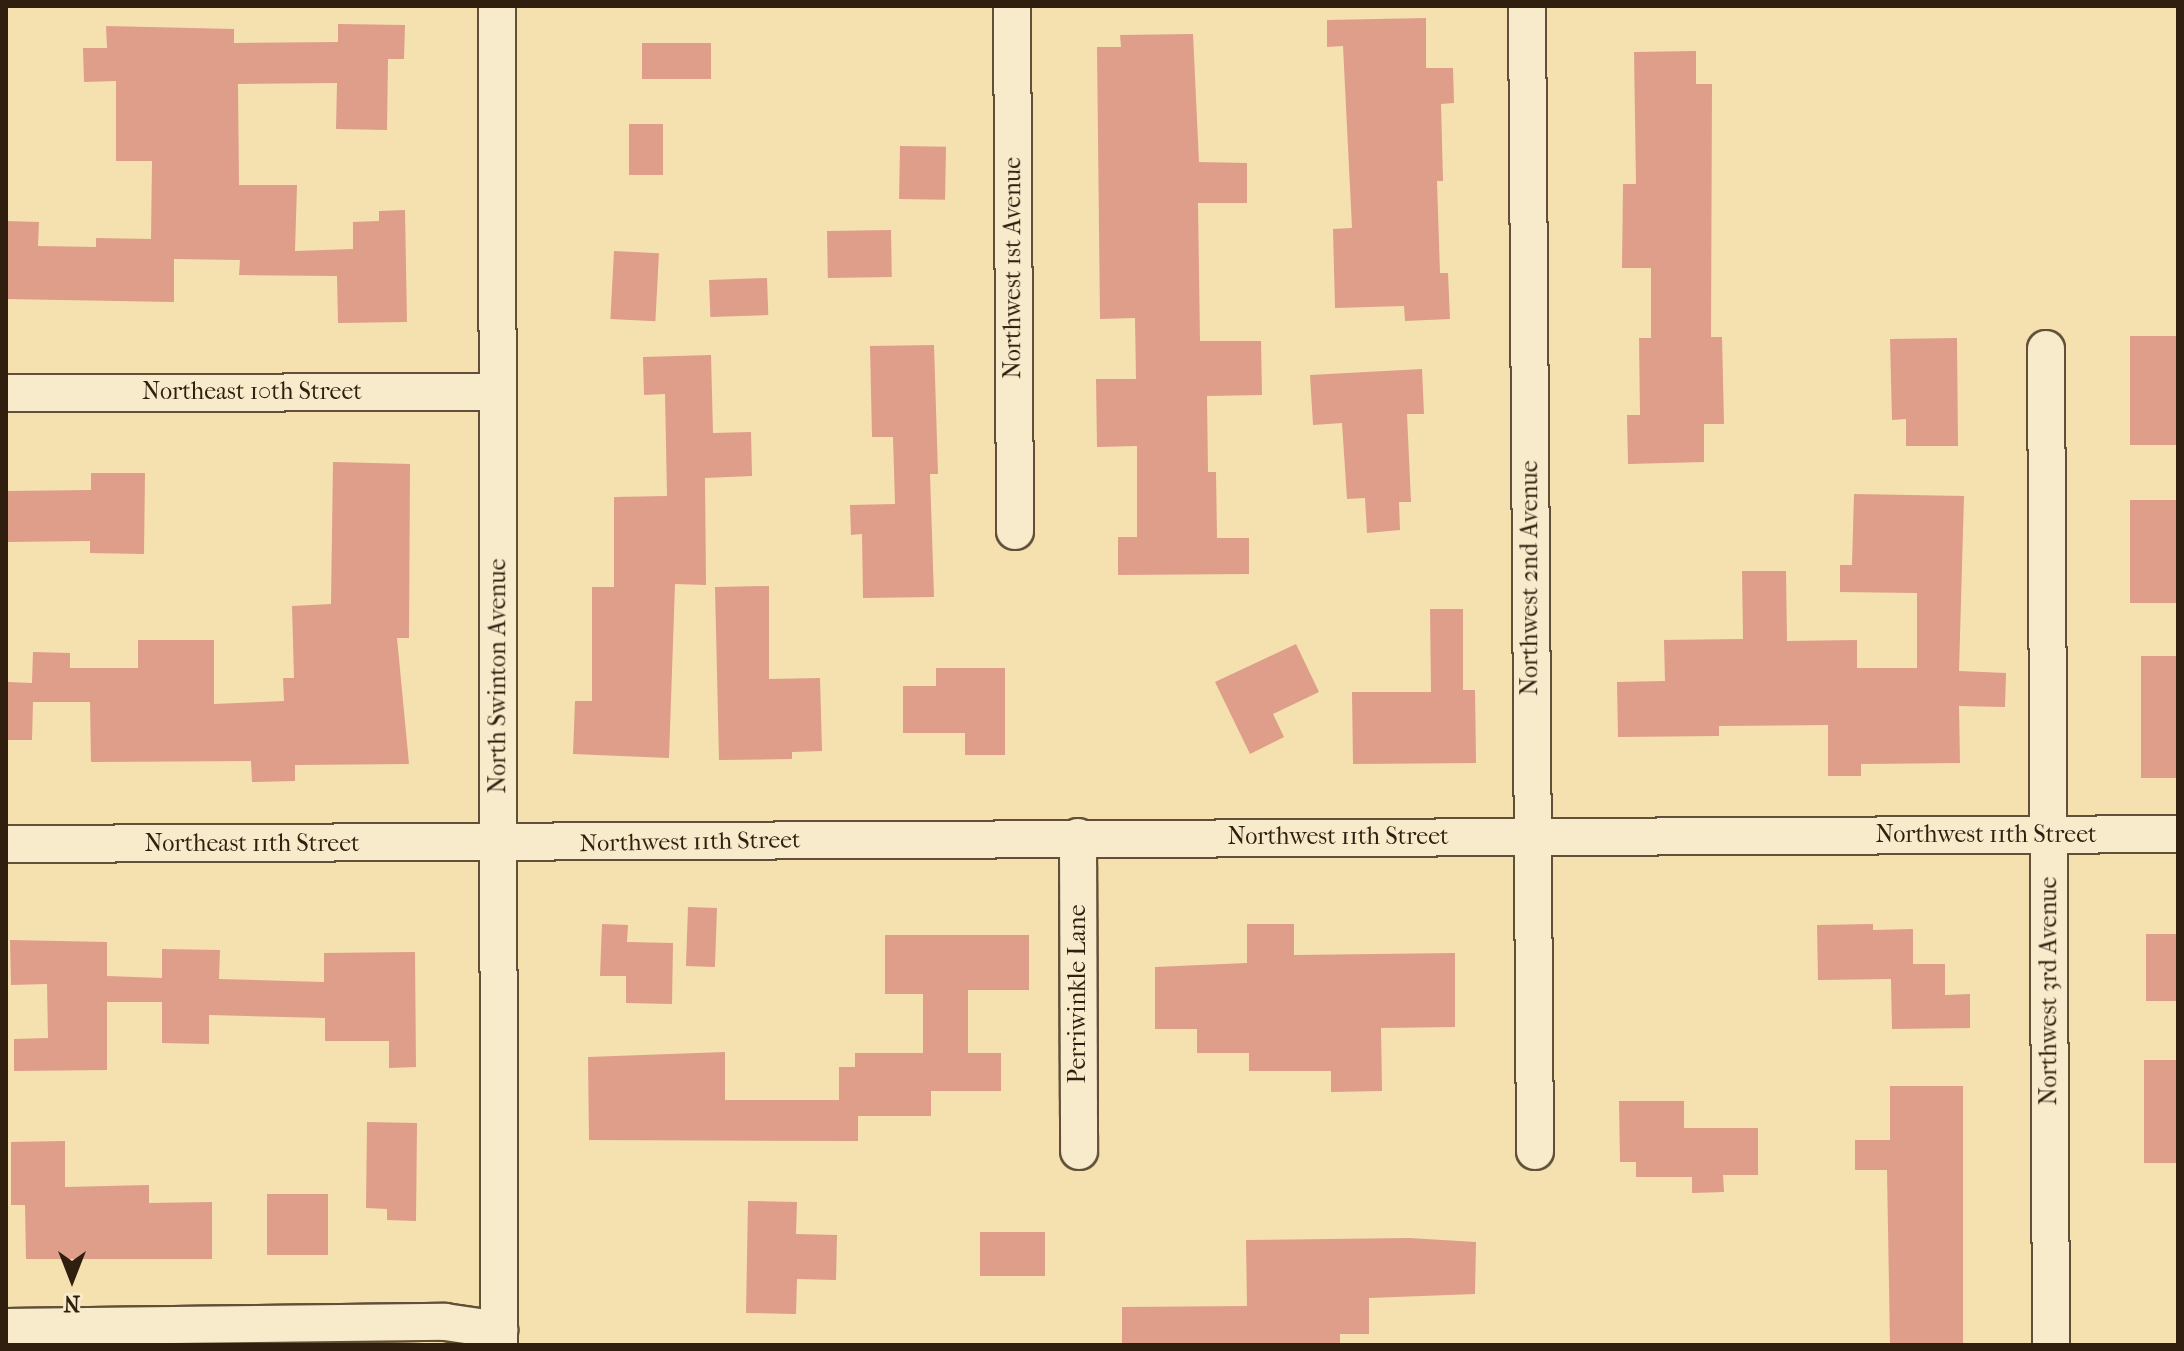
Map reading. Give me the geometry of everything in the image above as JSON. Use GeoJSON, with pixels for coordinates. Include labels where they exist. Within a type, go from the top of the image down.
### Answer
{"type":"FeatureCollection","features":[{"type":"Feature","properties":{"kind":"street","name":"North Swinton Avenue"},"geometry":{"type":"LineString","coordinates":[[497,6],[499,1337]]}},
{"type":"Feature","properties":{"kind":"street","name":"Northwest 1st Avenue"},"geometry":{"type":"LineString","coordinates":[[1012,6],[1015,531]]}},
{"type":"Feature","properties":{"kind":"street","name":"Northwest 2nd Avenue"},"geometry":{"type":"LineString","coordinates":[[1527,6],[1535,1151]]}},
{"type":"Feature","properties":{"kind":"street","name":"Northwest 3rd Avenue"},"geometry":{"type":"LineString","coordinates":[[2046,349],[2051,1345]]}},
{"type":"Feature","properties":{"kind":"street","name":"Northeast 10th Street"},"geometry":{"type":"LineString","coordinates":[[6,393],[498,392]]}},
{"type":"Feature","properties":{"kind":"street","name":"Northwest 11th Street"},"geometry":{"type":"LineString","coordinates":[[498,844],[1078,837],[2178,834]]}},
{"type":"Feature","properties":{"kind":"street","name":"Perriwinkle Lane"},"geometry":{"type":"LineString","coordinates":[[1078,837],[1079,1151]]}},
{"type":"Feature","properties":{"kind":"street","name":"Northeast 11th Street"},"geometry":{"type":"LineString","coordinates":[[6,844],[498,844]]}},
{"type":"Feature","properties":{"kind":"street"},"geometry":{"type":"LineString","coordinates":[[6,1327],[445,1322],[499,1337]]}},
{"type":"Feature","properties":{"kind":"building"},"geometry":{"type":"Polygon","coordinates":[[[1426,18],[1426,68],[1453,68],[1454,103],[1441,104],[1443,181],[1437,181],[1440,273],[1448,273],[1450,319],[1405,321],[1404,306],[1335,308],[1333,229],[1352,228],[1343,46],[1327,47],[1327,20],[1426,18]]]}},
{"type":"Feature","properties":{"kind":"building"},"geometry":{"type":"Polygon","coordinates":[[[338,24],[405,25],[404,59],[388,59],[387,130],[336,129],[337,83],[238,84],[239,185],[297,185],[295,251],[353,249],[353,222],[379,221],[379,211],[405,210],[407,322],[338,323],[337,276],[239,275],[240,260],[174,259],[174,302],[6,299],[6,221],[39,222],[38,246],[96,247],[96,238],[151,239],[152,161],[116,161],[116,81],[84,82],[83,48],[107,48],[106,26],[234,29],[234,43],[338,42],[338,24]]]}},
{"type":"Feature","properties":{"kind":"building"},"geometry":{"type":"Polygon","coordinates":[[[1193,34],[1199,162],[1247,163],[1247,203],[1198,203],[1200,341],[1261,341],[1262,395],[1207,396],[1208,472],[1216,472],[1217,538],[1249,538],[1249,574],[1118,575],[1118,537],[1137,537],[1137,446],[1097,447],[1096,379],[1136,379],[1135,318],[1100,319],[1097,47],[1121,47],[1120,35],[1193,34]]]}},
{"type":"Feature","properties":{"kind":"building"},"geometry":{"type":"Polygon","coordinates":[[[642,43],[711,43],[711,79],[642,79],[642,43]]]}},
{"type":"Feature","properties":{"kind":"building"},"geometry":{"type":"Polygon","coordinates":[[[1696,51],[1696,84],[1712,84],[1711,337],[1722,337],[1724,424],[1704,424],[1704,462],[1628,464],[1627,415],[1640,415],[1639,338],[1651,338],[1651,268],[1622,268],[1623,184],[1636,184],[1634,52],[1696,51]]]}},
{"type":"Feature","properties":{"kind":"building"},"geometry":{"type":"Polygon","coordinates":[[[629,124],[663,124],[663,175],[629,175],[629,124]]]}},
{"type":"Feature","properties":{"kind":"building"},"geometry":{"type":"Polygon","coordinates":[[[900,146],[946,147],[945,200],[899,199],[900,146]]]}},
{"type":"Feature","properties":{"kind":"building"},"geometry":{"type":"Polygon","coordinates":[[[891,230],[892,277],[828,278],[827,231],[891,230]]]}},
{"type":"Feature","properties":{"kind":"building"},"geometry":{"type":"Polygon","coordinates":[[[614,251],[659,253],[655,321],[610,319],[614,251]]]}},
{"type":"Feature","properties":{"kind":"building"},"geometry":{"type":"Polygon","coordinates":[[[767,278],[768,315],[710,317],[709,280],[767,278]]]}},
{"type":"Feature","properties":{"kind":"building"},"geometry":{"type":"Polygon","coordinates":[[[2130,336],[2178,336],[2178,445],[2130,445],[2130,336]]]}},
{"type":"Feature","properties":{"kind":"building"},"geometry":{"type":"Polygon","coordinates":[[[1957,338],[1958,446],[1906,446],[1906,419],[1892,420],[1890,339],[1957,338]]]}},
{"type":"Feature","properties":{"kind":"building"},"geometry":{"type":"Polygon","coordinates":[[[934,345],[938,474],[930,474],[934,597],[863,598],[862,534],[851,535],[850,505],[895,504],[893,437],[872,437],[870,346],[934,345]]]}},
{"type":"Feature","properties":{"kind":"building"},"geometry":{"type":"Polygon","coordinates":[[[711,355],[713,433],[751,432],[752,476],[705,478],[706,585],[675,584],[669,758],[573,754],[575,701],[592,701],[592,587],[614,587],[614,497],[667,496],[665,394],[644,395],[643,357],[711,355]]]}},
{"type":"Feature","properties":{"kind":"building"},"geometry":{"type":"Polygon","coordinates":[[[1422,369],[1424,414],[1407,414],[1411,502],[1399,502],[1400,530],[1367,533],[1365,498],[1347,499],[1342,423],[1313,425],[1310,375],[1422,369]]]}},
{"type":"Feature","properties":{"kind":"building"},"geometry":{"type":"Polygon","coordinates":[[[333,462],[410,464],[409,638],[397,638],[409,764],[295,765],[295,781],[252,782],[251,761],[91,762],[90,702],[33,702],[32,740],[7,740],[8,682],[32,683],[33,652],[70,653],[70,668],[138,668],[138,640],[214,640],[214,704],[284,701],[283,678],[294,678],[292,606],[331,604],[333,462]]]}},
{"type":"Feature","properties":{"kind":"building"},"geometry":{"type":"Polygon","coordinates":[[[91,473],[145,473],[144,554],[90,553],[90,541],[6,542],[6,491],[91,490],[91,473]]]}},
{"type":"Feature","properties":{"kind":"building"},"geometry":{"type":"Polygon","coordinates":[[[1854,494],[1964,496],[1959,671],[2006,673],[2005,707],[1959,706],[1960,763],[1861,764],[1861,776],[1828,776],[1828,725],[1719,726],[1719,736],[1618,737],[1617,682],[1665,681],[1664,640],[1743,639],[1742,571],[1786,571],[1787,641],[1857,640],[1857,668],[1917,668],[1917,593],[1840,592],[1840,565],[1852,565],[1854,494]]]}},
{"type":"Feature","properties":{"kind":"building"},"geometry":{"type":"Polygon","coordinates":[[[2130,500],[2178,500],[2178,603],[2130,603],[2130,500]]]}},
{"type":"Feature","properties":{"kind":"building"},"geometry":{"type":"Polygon","coordinates":[[[769,586],[769,679],[820,678],[822,751],[792,752],[792,759],[719,760],[715,587],[769,586]]]}},
{"type":"Feature","properties":{"kind":"building"},"geometry":{"type":"Polygon","coordinates":[[[1430,609],[1463,609],[1463,690],[1475,690],[1476,763],[1353,764],[1352,692],[1431,692],[1430,609]]]}},
{"type":"Feature","properties":{"kind":"building"},"geometry":{"type":"Polygon","coordinates":[[[1296,644],[1319,692],[1273,714],[1284,737],[1250,754],[1215,682],[1296,644]]]}},
{"type":"Feature","properties":{"kind":"building"},"geometry":{"type":"Polygon","coordinates":[[[2141,656],[2178,656],[2178,778],[2141,778],[2141,656]]]}},
{"type":"Feature","properties":{"kind":"building"},"geometry":{"type":"Polygon","coordinates":[[[936,668],[1005,668],[1005,755],[965,755],[965,733],[903,733],[903,686],[936,686],[936,668]]]}},
{"type":"Feature","properties":{"kind":"building"},"geometry":{"type":"Polygon","coordinates":[[[688,907],[717,908],[715,967],[686,966],[688,907]]]}},
{"type":"Feature","properties":{"kind":"building"},"geometry":{"type":"Polygon","coordinates":[[[602,924],[628,925],[627,942],[673,943],[672,1004],[626,1003],[626,976],[600,976],[602,924]]]}},
{"type":"Feature","properties":{"kind":"building"},"geometry":{"type":"Polygon","coordinates":[[[1247,924],[1294,924],[1294,955],[1455,953],[1455,1027],[1381,1028],[1382,1091],[1331,1092],[1331,1071],[1249,1071],[1249,1053],[1197,1053],[1197,1029],[1155,1029],[1155,967],[1247,963],[1247,924]]]}},
{"type":"Feature","properties":{"kind":"building"},"geometry":{"type":"Polygon","coordinates":[[[1873,924],[1873,930],[1913,929],[1913,964],[1945,964],[1945,995],[1970,994],[1970,1028],[1892,1029],[1891,979],[1818,980],[1817,925],[1873,924]]]}},
{"type":"Feature","properties":{"kind":"building"},"geometry":{"type":"Polygon","coordinates":[[[2146,934],[2178,934],[2178,1001],[2146,1001],[2146,934]]]}},
{"type":"Feature","properties":{"kind":"building"},"geometry":{"type":"Polygon","coordinates":[[[885,935],[1029,935],[1029,990],[968,990],[968,1053],[1001,1053],[1001,1091],[931,1091],[931,1116],[858,1116],[858,1141],[589,1140],[588,1057],[725,1052],[725,1100],[839,1100],[839,1067],[855,1067],[855,1053],[923,1053],[923,994],[885,994],[885,935]]]}},
{"type":"Feature","properties":{"kind":"building"},"geometry":{"type":"Polygon","coordinates":[[[10,940],[107,942],[107,976],[162,978],[162,949],[220,950],[219,979],[324,982],[324,953],[415,952],[416,1067],[389,1068],[389,1041],[325,1041],[325,1018],[209,1015],[209,1044],[162,1043],[162,1002],[107,1002],[107,1070],[14,1071],[14,1039],[48,1038],[47,984],[11,985],[10,940]]]}},
{"type":"Feature","properties":{"kind":"building"},"geometry":{"type":"Polygon","coordinates":[[[2144,1060],[2178,1060],[2178,1163],[2144,1163],[2144,1060]]]}},
{"type":"Feature","properties":{"kind":"building"},"geometry":{"type":"Polygon","coordinates":[[[1890,1086],[1963,1086],[1963,1343],[1890,1344],[1887,1170],[1855,1170],[1855,1140],[1890,1140],[1890,1086]]]}},
{"type":"Feature","properties":{"kind":"building"},"geometry":{"type":"Polygon","coordinates":[[[1619,1101],[1684,1101],[1684,1128],[1758,1128],[1758,1175],[1723,1175],[1724,1192],[1692,1193],[1692,1177],[1636,1177],[1636,1162],[1620,1162],[1619,1101]]]}},
{"type":"Feature","properties":{"kind":"building"},"geometry":{"type":"Polygon","coordinates":[[[367,1122],[417,1123],[416,1221],[387,1220],[387,1209],[366,1208],[367,1122]]]}},
{"type":"Feature","properties":{"kind":"building"},"geometry":{"type":"Polygon","coordinates":[[[65,1141],[65,1187],[149,1185],[149,1203],[212,1202],[212,1259],[26,1259],[25,1205],[11,1205],[11,1142],[65,1141]]]}},
{"type":"Feature","properties":{"kind":"building"},"geometry":{"type":"Polygon","coordinates":[[[267,1194],[328,1194],[328,1255],[267,1255],[267,1194]]]}},
{"type":"Feature","properties":{"kind":"building"},"geometry":{"type":"Polygon","coordinates":[[[748,1201],[797,1202],[796,1234],[837,1235],[836,1280],[797,1279],[796,1314],[746,1313],[748,1201]]]}},
{"type":"Feature","properties":{"kind":"building"},"geometry":{"type":"Polygon","coordinates":[[[980,1232],[1045,1232],[1045,1276],[980,1276],[980,1232]]]}},
{"type":"Feature","properties":{"kind":"building"},"geometry":{"type":"Polygon","coordinates":[[[1409,1238],[1476,1242],[1475,1294],[1369,1298],[1369,1334],[1340,1334],[1340,1345],[1122,1345],[1122,1307],[1247,1306],[1246,1240],[1409,1238]]]}}]}
